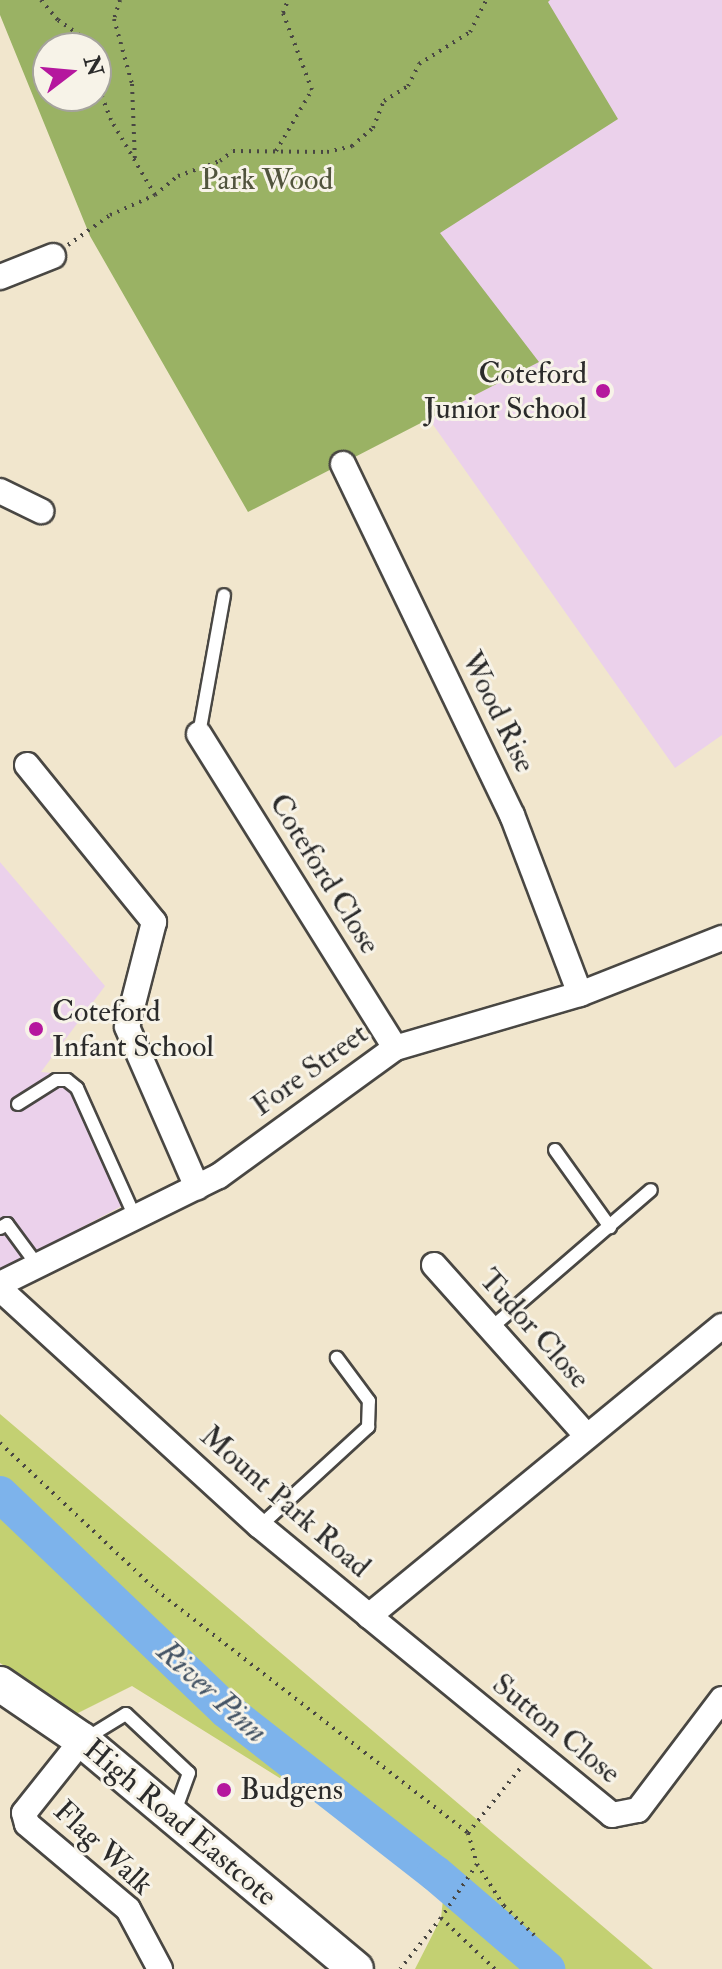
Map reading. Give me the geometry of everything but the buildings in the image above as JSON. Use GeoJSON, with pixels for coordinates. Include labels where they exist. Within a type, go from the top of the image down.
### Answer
{"type":"FeatureCollection","features":[{"type":"Feature","properties":{"kind":"main road","name":"High Road Eastcote"},"geometry":{"type":"LineString","coordinates":[[0,1684],[82,1740],[344,1965]]}},
{"type":"Feature","properties":{"kind":"street"},"geometry":{"type":"LineString","coordinates":[[0,277],[53,256]]}},
{"type":"Feature","properties":{"kind":"street","name":"Wood Rise"},"geometry":{"type":"LineString","coordinates":[[343,464],[512,815],[580,994]]}},
{"type":"Feature","properties":{"kind":"street"},"geometry":{"type":"LineString","coordinates":[[0,491],[41,511]]}},
{"type":"Feature","properties":{"kind":"street","name":"Coteford Close"},"geometry":{"type":"LineString","coordinates":[[199,734],[395,1048]]}},
{"type":"Feature","properties":{"kind":"street"},"geometry":{"type":"LineString","coordinates":[[27,765],[154,922],[127,1027],[197,1187]]}},
{"type":"Feature","properties":{"kind":"street","name":"Fore Street"},"geometry":{"type":"LineString","coordinates":[[0,1286],[219,1176],[395,1048],[580,994],[722,938]]}},
{"type":"Feature","properties":{"kind":"street","name":"Tudor Close"},"geometry":{"type":"LineString","coordinates":[[434,1265],[587,1436]]}},
{"type":"Feature","properties":{"kind":"street","name":"Mount Park Road"},"geometry":{"type":"LineString","coordinates":[[0,1286],[260,1526],[369,1616],[722,1326]]}},
{"type":"Feature","properties":{"kind":"street","name":"Sutton Close"},"geometry":{"type":"LineString","coordinates":[[369,1616],[612,1815],[638,1810],[722,1699]]}},
{"type":"Feature","properties":{"kind":"street","name":"Flag Walk"},"geometry":{"type":"LineString","coordinates":[[82,1740],[24,1813],[27,1824],[128,1909],[160,1969]]}},
{"type":"Feature","properties":{"kind":"lane"},"geometry":{"type":"LineString","coordinates":[[199,734],[224,595]]}},
{"type":"Feature","properties":{"kind":"lane"},"geometry":{"type":"LineString","coordinates":[[18,1104],[56,1080],[67,1080],[77,1088],[135,1217]]}},
{"type":"Feature","properties":{"kind":"lane"},"geometry":{"type":"LineString","coordinates":[[555,1150],[610,1227]]}},
{"type":"Feature","properties":{"kind":"lane"},"geometry":{"type":"LineString","coordinates":[[491,1328],[651,1190]]}},
{"type":"Feature","properties":{"kind":"lane"},"geometry":{"type":"LineString","coordinates":[[0,1228],[7,1224],[38,1266]]}},
{"type":"Feature","properties":{"kind":"lane"},"geometry":{"type":"LineString","coordinates":[[260,1526],[368,1427],[369,1401],[337,1358]]}},
{"type":"Feature","properties":{"kind":"lane"},"geometry":{"type":"LineString","coordinates":[[82,1740],[126,1714],[189,1773],[173,1817]]}},
{"type":"Feature","properties":{"kind":"path"},"geometry":{"type":"LineString","coordinates":[[41,0],[58,20],[75,32]]}},
{"type":"Feature","properties":{"kind":"path"},"geometry":{"type":"LineString","coordinates":[[120,0],[114,19],[132,84],[135,163]]}},
{"type":"Feature","properties":{"kind":"path"},"geometry":{"type":"LineString","coordinates":[[276,151],[312,90],[283,13],[288,0]]}},
{"type":"Feature","properties":{"kind":"path"},"geometry":{"type":"LineString","coordinates":[[53,256],[110,215],[155,195],[178,176],[220,161],[233,151],[327,152],[352,146],[373,128],[384,101],[408,86],[419,64],[470,32],[486,0]]}},
{"type":"Feature","properties":{"kind":"path"},"geometry":{"type":"LineString","coordinates":[[109,112],[155,195]]}},
{"type":"Feature","properties":{"kind":"path"},"geometry":{"type":"LineString","coordinates":[[0,1443],[156,1590],[468,1833],[477,1864],[504,1906],[534,1935]]}},
{"type":"Feature","properties":{"kind":"path"},"geometry":{"type":"LineString","coordinates":[[468,1833],[533,1753]]}},
{"type":"Feature","properties":{"kind":"path"},"geometry":{"type":"LineString","coordinates":[[400,1969],[441,1918],[477,1864]]}},
{"type":"Feature","properties":{"kind":"path"},"geometry":{"type":"LineString","coordinates":[[441,1918],[495,1969]]}},
{"type":"Feature","properties":{"kind":"shaded area","name":"Coteford Junior School"},"geometry":{"type":"Polygon","coordinates":[[[722,0],[722,735],[675,768],[429,419],[538,362],[439,233],[617,119],[547,2],[722,0]]]}},
{"type":"Feature","properties":{"kind":"shaded area","name":"Coteford Infant School"},"geometry":{"type":"Polygon","coordinates":[[[0,862],[105,986],[41,1072],[65,1074],[85,1085],[135,1199],[0,1271],[0,862]]]}},
{"type":"Feature","properties":{"kind":"green space","name":"Park Wood"},"geometry":{"type":"Polygon","coordinates":[[[0,0],[550,0],[548,2],[618,119],[440,233],[539,362],[248,512],[90,236],[40,112],[112,112],[112,32],[32,32],[32,94],[0,15],[0,0]]]}},
{"type":"Feature","properties":{"kind":"green space"},"geometry":{"type":"Polygon","coordinates":[[[0,1414],[653,1969],[415,1969],[441,1918],[445,1881],[132,1686],[76,1714],[0,1663],[0,1414]]]}},
{"type":"Feature","properties":{"kind":"waterway","name":"River Pinn"},"geometry":{"type":"LineString","coordinates":[[0,1494],[226,1710],[435,1873],[547,1969]]}},
{"type":"Feature","properties":{"kind":"place","name":"Coteford Junior School"},"geometry":{"type":"Point","coordinates":[603,391]}},
{"type":"Feature","properties":{"kind":"place","name":"Coteford Infant School"},"geometry":{"type":"Point","coordinates":[36,1029]}},
{"type":"Feature","properties":{"kind":"place","name":"Budgens"},"geometry":{"type":"Point","coordinates":[224,1790]}}]}
